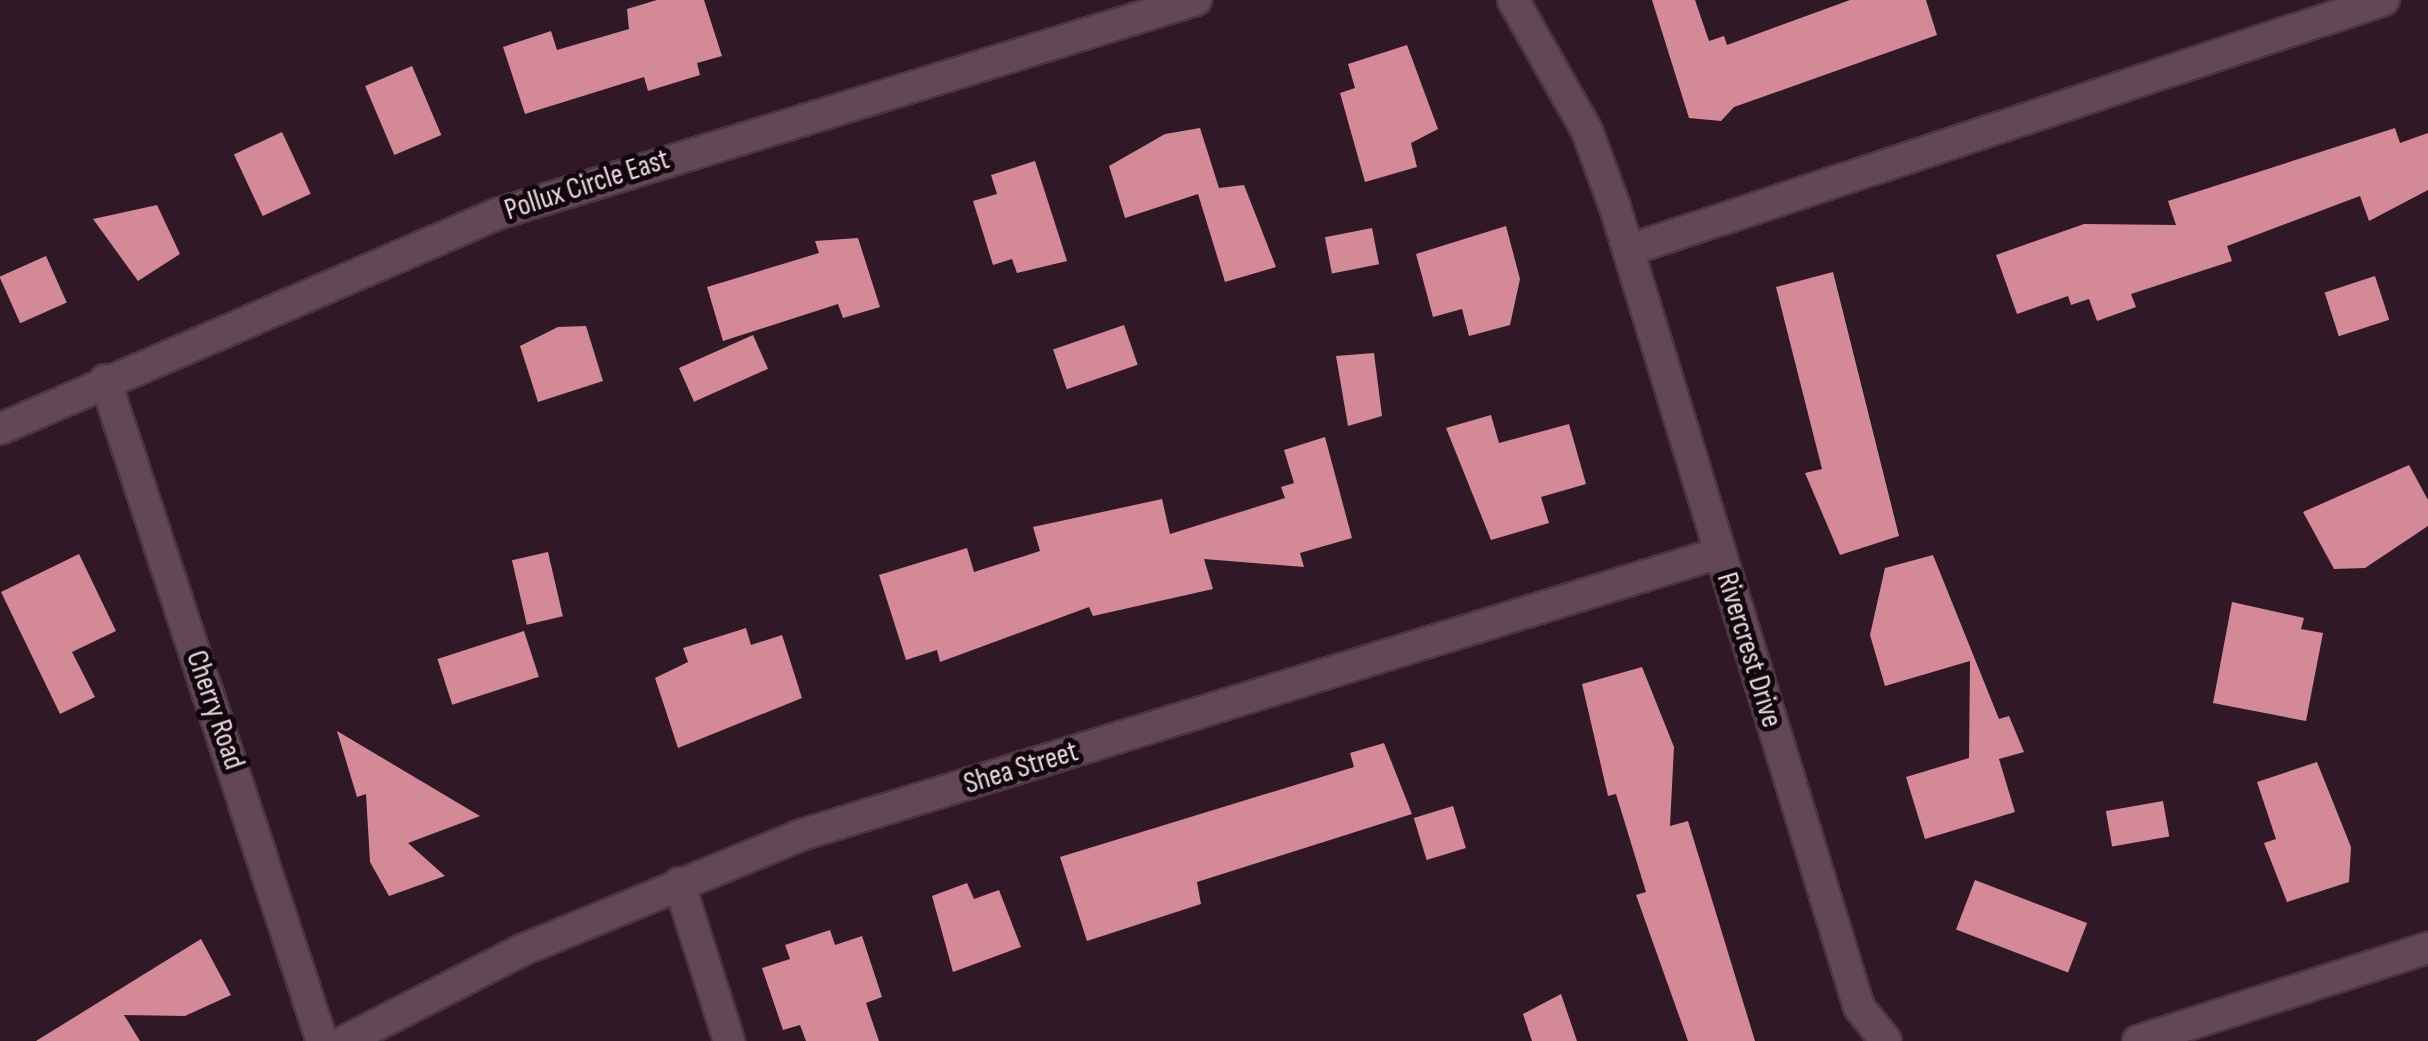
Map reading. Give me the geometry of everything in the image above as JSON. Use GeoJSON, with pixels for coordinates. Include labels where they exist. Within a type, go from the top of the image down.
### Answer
{"type":"FeatureCollection","features":[{"type":"Feature","properties":{"kind":"street","name":"Pollux Circle East"},"geometry":{"type":"LineString","coordinates":[[0,429],[105,380],[497,214],[1196,0]]}},
{"type":"Feature","properties":{"kind":"street","name":"Rivercrest Drive"},"geometry":{"type":"LineString","coordinates":[[1512,0],[1587,131],[1628,250],[1859,1006],[1886,1041]]}},
{"type":"Feature","properties":{"kind":"street"},"geometry":{"type":"LineString","coordinates":[[1628,250],[2384,0]]}},
{"type":"Feature","properties":{"kind":"street","name":"Cherry Road"},"geometry":{"type":"LineString","coordinates":[[105,380],[322,1041]]}},
{"type":"Feature","properties":{"kind":"street","name":"Shea Street"},"geometry":{"type":"LineString","coordinates":[[345,1041],[680,883],[802,835],[1719,553]]}},
{"type":"Feature","properties":{"kind":"street"},"geometry":{"type":"LineString","coordinates":[[680,883],[729,1041]]}},
{"type":"Feature","properties":{"kind":"street"},"geometry":{"type":"LineString","coordinates":[[2138,1041],[2428,948]]}},
{"type":"Feature","properties":{"kind":"building"},"geometry":{"type":"Polygon","coordinates":[[[657,0],[704,0],[722,56],[697,63],[700,75],[648,91],[644,77],[525,114],[503,47],[551,31],[557,50],[629,29],[627,9],[657,0]]]}},
{"type":"Feature","properties":{"kind":"building"},"geometry":{"type":"Polygon","coordinates":[[[1652,0],[1695,0],[1709,41],[1724,36],[1727,45],[1850,0],[1926,0],[1937,35],[1734,107],[1721,121],[1689,118],[1652,0]]]}},
{"type":"Feature","properties":{"kind":"building"},"geometry":{"type":"Polygon","coordinates":[[[1407,45],[1438,129],[1411,143],[1417,167],[1365,182],[1340,93],[1355,88],[1348,64],[1407,45]]]}},
{"type":"Feature","properties":{"kind":"building"},"geometry":{"type":"Polygon","coordinates":[[[412,66],[441,135],[394,155],[365,86],[412,66]]]}},
{"type":"Feature","properties":{"kind":"building"},"geometry":{"type":"Polygon","coordinates":[[[1200,128],[1219,188],[1244,185],[1276,267],[1225,282],[1198,194],[1125,218],[1109,166],[1165,134],[1200,128]]]}},
{"type":"Feature","properties":{"kind":"building"},"geometry":{"type":"Polygon","coordinates":[[[2395,128],[2400,143],[2428,133],[2428,190],[2369,221],[2360,196],[2227,246],[2232,261],[2131,294],[2136,307],[2097,321],[2089,299],[2071,305],[2068,296],[2017,314],[1996,255],[2084,224],[2176,225],[2168,201],[2395,128]]]}},
{"type":"Feature","properties":{"kind":"building"},"geometry":{"type":"Polygon","coordinates":[[[282,132],[311,194],[263,216],[234,154],[282,132]]]}},
{"type":"Feature","properties":{"kind":"building"},"geometry":{"type":"Polygon","coordinates":[[[1035,161],[1067,261],[1017,273],[1012,259],[993,265],[973,201],[997,194],[991,175],[1035,161]]]}},
{"type":"Feature","properties":{"kind":"building"},"geometry":{"type":"Polygon","coordinates":[[[157,205],[180,254],[138,281],[93,219],[157,205]]]}},
{"type":"Feature","properties":{"kind":"building"},"geometry":{"type":"Polygon","coordinates":[[[1506,226],[1520,279],[1510,325],[1469,336],[1462,309],[1433,317],[1416,254],[1506,226]]]}},
{"type":"Feature","properties":{"kind":"building"},"geometry":{"type":"Polygon","coordinates":[[[1372,228],[1379,264],[1332,273],[1325,237],[1372,228]]]}},
{"type":"Feature","properties":{"kind":"building"},"geometry":{"type":"Polygon","coordinates":[[[858,238],[880,307],[843,318],[838,304],[723,341],[707,287],[819,253],[815,241],[858,238]]]}},
{"type":"Feature","properties":{"kind":"building"},"geometry":{"type":"Polygon","coordinates":[[[46,256],[67,303],[20,323],[0,276],[46,256]]]}},
{"type":"Feature","properties":{"kind":"building"},"geometry":{"type":"Polygon","coordinates":[[[1833,272],[1899,536],[1840,555],[1805,473],[1822,469],[1776,287],[1833,272]]]}},
{"type":"Feature","properties":{"kind":"building"},"geometry":{"type":"Polygon","coordinates":[[[2375,276],[2389,320],[2339,336],[2325,292],[2375,276]]]}},
{"type":"Feature","properties":{"kind":"building"},"geometry":{"type":"Polygon","coordinates":[[[1124,325],[1138,365],[1067,389],[1053,349],[1124,325]]]}},
{"type":"Feature","properties":{"kind":"building"},"geometry":{"type":"Polygon","coordinates":[[[586,326],[603,381],[538,402],[520,346],[558,327],[586,326]]]}},
{"type":"Feature","properties":{"kind":"building"},"geometry":{"type":"Polygon","coordinates":[[[753,335],[768,369],[694,402],[679,368],[753,335]]]}},
{"type":"Feature","properties":{"kind":"building"},"geometry":{"type":"Polygon","coordinates":[[[1374,353],[1382,416],[1348,426],[1336,356],[1374,353]]]}},
{"type":"Feature","properties":{"kind":"building"},"geometry":{"type":"Polygon","coordinates":[[[1491,415],[1499,443],[1569,424],[1586,484],[1541,497],[1549,523],[1491,540],[1446,428],[1491,415]]]}},
{"type":"Feature","properties":{"kind":"building"},"geometry":{"type":"Polygon","coordinates":[[[1325,437],[1352,538],[1300,553],[1304,567],[1204,559],[1213,589],[1093,616],[1089,607],[940,662],[937,650],[906,660],[879,575],[967,548],[974,572],[1040,551],[1033,527],[1162,499],[1170,534],[1285,498],[1281,487],[1294,483],[1284,450],[1325,437]]]}},
{"type":"Feature","properties":{"kind":"building"},"geometry":{"type":"Polygon","coordinates":[[[2409,465],[2428,500],[2428,526],[2365,568],[2334,569],[2303,512],[2409,465]]]}},
{"type":"Feature","properties":{"kind":"building"},"geometry":{"type":"Polygon","coordinates":[[[548,552],[563,616],[527,625],[512,560],[548,552]]]}},
{"type":"Feature","properties":{"kind":"building"},"geometry":{"type":"Polygon","coordinates":[[[79,554],[116,631],[72,652],[95,697],[60,714],[1,592],[79,554]]]}},
{"type":"Feature","properties":{"kind":"building"},"geometry":{"type":"Polygon","coordinates":[[[1933,555],[1999,719],[2009,716],[2024,752],[1999,759],[2015,812],[1925,839],[1906,777],[1969,758],[1970,661],[1885,686],[1870,635],[1885,568],[1933,555]]]}},
{"type":"Feature","properties":{"kind":"building"},"geometry":{"type":"Polygon","coordinates":[[[2232,602],[2304,618],[2301,629],[2323,633],[2306,721],[2213,703],[2232,602]]]}},
{"type":"Feature","properties":{"kind":"building"},"geometry":{"type":"Polygon","coordinates":[[[746,628],[751,645],[782,635],[802,698],[678,748],[655,678],[688,662],[683,648],[746,628]]]}},
{"type":"Feature","properties":{"kind":"building"},"geometry":{"type":"Polygon","coordinates":[[[524,631],[539,677],[452,705],[437,659],[524,631]]]}},
{"type":"Feature","properties":{"kind":"building"},"geometry":{"type":"Polygon","coordinates":[[[1642,667],[1674,747],[1670,826],[1688,821],[1755,1041],[1688,1041],[1636,895],[1646,892],[1616,794],[1608,796],[1582,684],[1642,667]]]}},
{"type":"Feature","properties":{"kind":"building"},"geometry":{"type":"Polygon","coordinates":[[[337,731],[480,816],[408,843],[445,876],[389,896],[370,862],[366,794],[357,797],[337,731]]]}},
{"type":"Feature","properties":{"kind":"building"},"geometry":{"type":"Polygon","coordinates":[[[1384,743],[1412,814],[1197,882],[1201,904],[1087,941],[1060,857],[1354,767],[1350,753],[1384,743]]]}},
{"type":"Feature","properties":{"kind":"building"},"geometry":{"type":"Polygon","coordinates":[[[2317,762],[2351,847],[2349,882],[2287,902],[2264,843],[2276,839],[2257,782],[2317,762]]]}},
{"type":"Feature","properties":{"kind":"building"},"geometry":{"type":"Polygon","coordinates":[[[2163,801],[2169,836],[2112,847],[2106,811],[2163,801]]]}},
{"type":"Feature","properties":{"kind":"building"},"geometry":{"type":"Polygon","coordinates":[[[1453,806],[1466,848],[1427,860],[1414,818],[1453,806]]]}},
{"type":"Feature","properties":{"kind":"building"},"geometry":{"type":"Polygon","coordinates":[[[1975,880],[2087,923],[2068,972],[1956,929],[1975,880]]]}},
{"type":"Feature","properties":{"kind":"building"},"geometry":{"type":"Polygon","coordinates":[[[967,883],[974,899],[999,890],[1021,947],[953,972],[932,896],[967,883]]]}},
{"type":"Feature","properties":{"kind":"building"},"geometry":{"type":"Polygon","coordinates":[[[830,930],[835,945],[862,936],[882,997],[866,1003],[879,1041],[806,1041],[800,1025],[783,1030],[762,968],[790,959],[785,945],[830,930]]]}},
{"type":"Feature","properties":{"kind":"building"},"geometry":{"type":"Polygon","coordinates":[[[201,939],[231,995],[185,1016],[124,1015],[140,1041],[36,1041],[201,939]]]}},
{"type":"Feature","properties":{"kind":"building"},"geometry":{"type":"Polygon","coordinates":[[[1561,994],[1577,1041],[1532,1041],[1523,1014],[1561,994]]]}}]}
